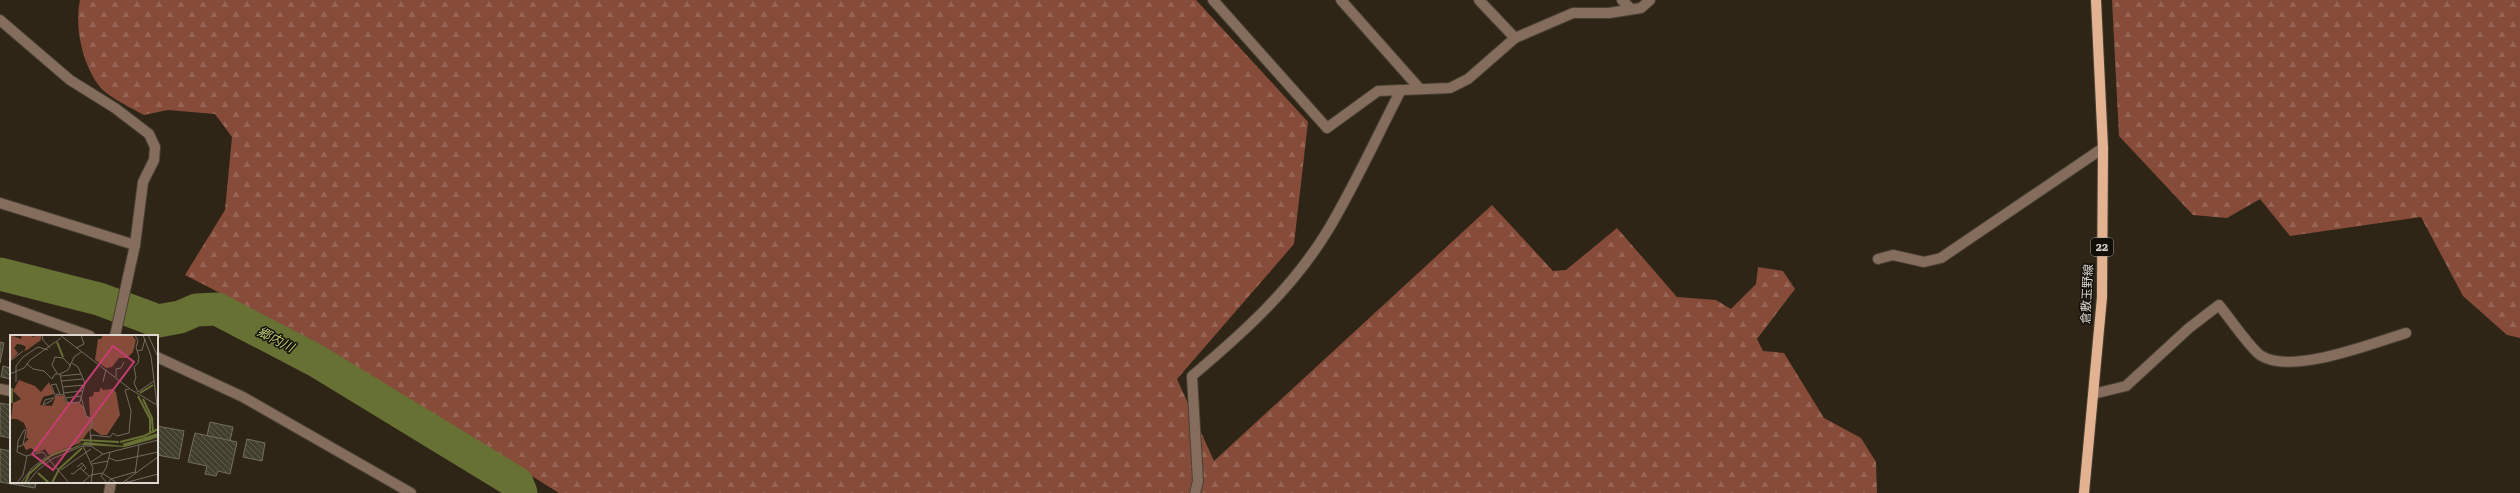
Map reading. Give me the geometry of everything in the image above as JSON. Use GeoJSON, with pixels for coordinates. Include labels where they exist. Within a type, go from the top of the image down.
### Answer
{"type":"FeatureCollection","features":[{"type":"Feature","properties":{"kind":"main road","name":"倉敷玉野線"},"geometry":{"type":"LineString","coordinates":[[2084,493],[2102,297],[2103,148],[2096,0]]}},
{"type":"Feature","properties":{"kind":"street"},"geometry":{"type":"LineString","coordinates":[[1213,0],[1327,128],[1378,91],[1450,88],[1468,79],[1515,38],[1573,13],[1609,13],[1631,10],[1641,8],[1650,0]]}},
{"type":"Feature","properties":{"kind":"street"},"geometry":{"type":"LineString","coordinates":[[1341,0],[1420,89]]}},
{"type":"Feature","properties":{"kind":"street"},"geometry":{"type":"LineString","coordinates":[[1480,0],[1515,38]]}},
{"type":"Feature","properties":{"kind":"street"},"geometry":{"type":"LineString","coordinates":[[1622,0],[1631,10]]}},
{"type":"Feature","properties":{"kind":"street"},"geometry":{"type":"LineString","coordinates":[[0,20],[70,80],[115,108],[149,134],[155,147],[154,160],[143,182],[135,245],[115,335]]}},
{"type":"Feature","properties":{"kind":"street"},"geometry":{"type":"LineString","coordinates":[[1195,493],[1198,481],[1192,376],[1249,327],[1293,278],[1328,230],[1401,90]]}},
{"type":"Feature","properties":{"kind":"street"},"geometry":{"type":"LineString","coordinates":[[1878,259],[1893,255],[1924,262],[1941,258],[2103,148]]}},
{"type":"Feature","properties":{"kind":"street"},"geometry":{"type":"LineString","coordinates":[[0,203],[135,245]]}},
{"type":"Feature","properties":{"kind":"street"},"geometry":{"type":"LineString","coordinates":[[0,304],[87,335]]}},
{"type":"Feature","properties":{"kind":"street"},"geometry":{"type":"LineString","coordinates":[[2093,394],[2126,386],[2189,328],[2219,305],[2260,355],[2280,361],[2322,359],[2406,333]]}},
{"type":"Feature","properties":{"kind":"street"},"geometry":{"type":"LineString","coordinates":[[158,357],[243,396],[411,493]]}},
{"type":"Feature","properties":{"kind":"street"},"geometry":{"type":"LineString","coordinates":[[0,389],[10,391]]}},
{"type":"Feature","properties":{"kind":"street"},"geometry":{"type":"LineString","coordinates":[[109,493],[111,483]]}},
{"type":"Feature","properties":{"kind":"green space"},"geometry":{"type":"Polygon","coordinates":[[[80,0],[1196,0],[1308,122],[1294,244],[1177,379],[1214,461],[1492,205],[1553,271],[1566,270],[1617,228],[1677,297],[1716,300],[1731,309],[1756,284],[1758,267],[1783,271],[1795,289],[1757,339],[1763,351],[1784,353],[1824,418],[1861,438],[1876,462],[1877,493],[559,493],[321,345],[185,275],[225,210],[232,137],[215,114],[168,110],[144,115],[103,91],[89,68],[81,46],[78,22],[80,0]]]}},
{"type":"Feature","properties":{"kind":"green space"},"geometry":{"type":"Polygon","coordinates":[[[2112,0],[2520,0],[2520,338],[2507,335],[2463,296],[2421,217],[2290,236],[2260,199],[2227,218],[2193,215],[2119,136],[2112,0]]]}},
{"type":"Feature","properties":{"kind":"water"},"geometry":{"type":"Polygon","coordinates":[[[508,476],[527,486],[527,493],[511,493],[508,476]]]}},
{"type":"Feature","properties":{"kind":"building"},"geometry":{"type":"Polygon","coordinates":[[[0,342],[4,343],[0,363],[0,342]]]}},
{"type":"Feature","properties":{"kind":"building"},"geometry":{"type":"Polygon","coordinates":[[[3,366],[10,368],[10,379],[1,377],[3,366]]]}},
{"type":"Feature","properties":{"kind":"building"},"geometry":{"type":"Polygon","coordinates":[[[0,403],[10,405],[10,438],[0,436],[0,403]]]}},
{"type":"Feature","properties":{"kind":"building"},"geometry":{"type":"Polygon","coordinates":[[[210,422],[233,427],[230,441],[207,436],[210,422]]]}},
{"type":"Feature","properties":{"kind":"building"},"geometry":{"type":"Polygon","coordinates":[[[158,426],[184,431],[179,459],[158,455],[158,426]]]}},
{"type":"Feature","properties":{"kind":"building"},"geometry":{"type":"Polygon","coordinates":[[[195,433],[237,442],[230,474],[218,471],[216,476],[205,474],[207,466],[188,462],[195,433]]]}},
{"type":"Feature","properties":{"kind":"building"},"geometry":{"type":"Polygon","coordinates":[[[247,439],[265,443],[262,461],[243,457],[247,439]]]}},
{"type":"Feature","properties":{"kind":"building"},"geometry":{"type":"Polygon","coordinates":[[[0,449],[10,451],[10,483],[36,483],[35,488],[0,482],[0,449]]]}},
{"type":"Feature","properties":{"kind":"waterway","name":"郷内川"},"geometry":{"type":"LineString","coordinates":[[0,274],[99,299],[158,321],[180,317],[196,310],[217,309],[315,360],[517,483],[521,493]]}}]}
